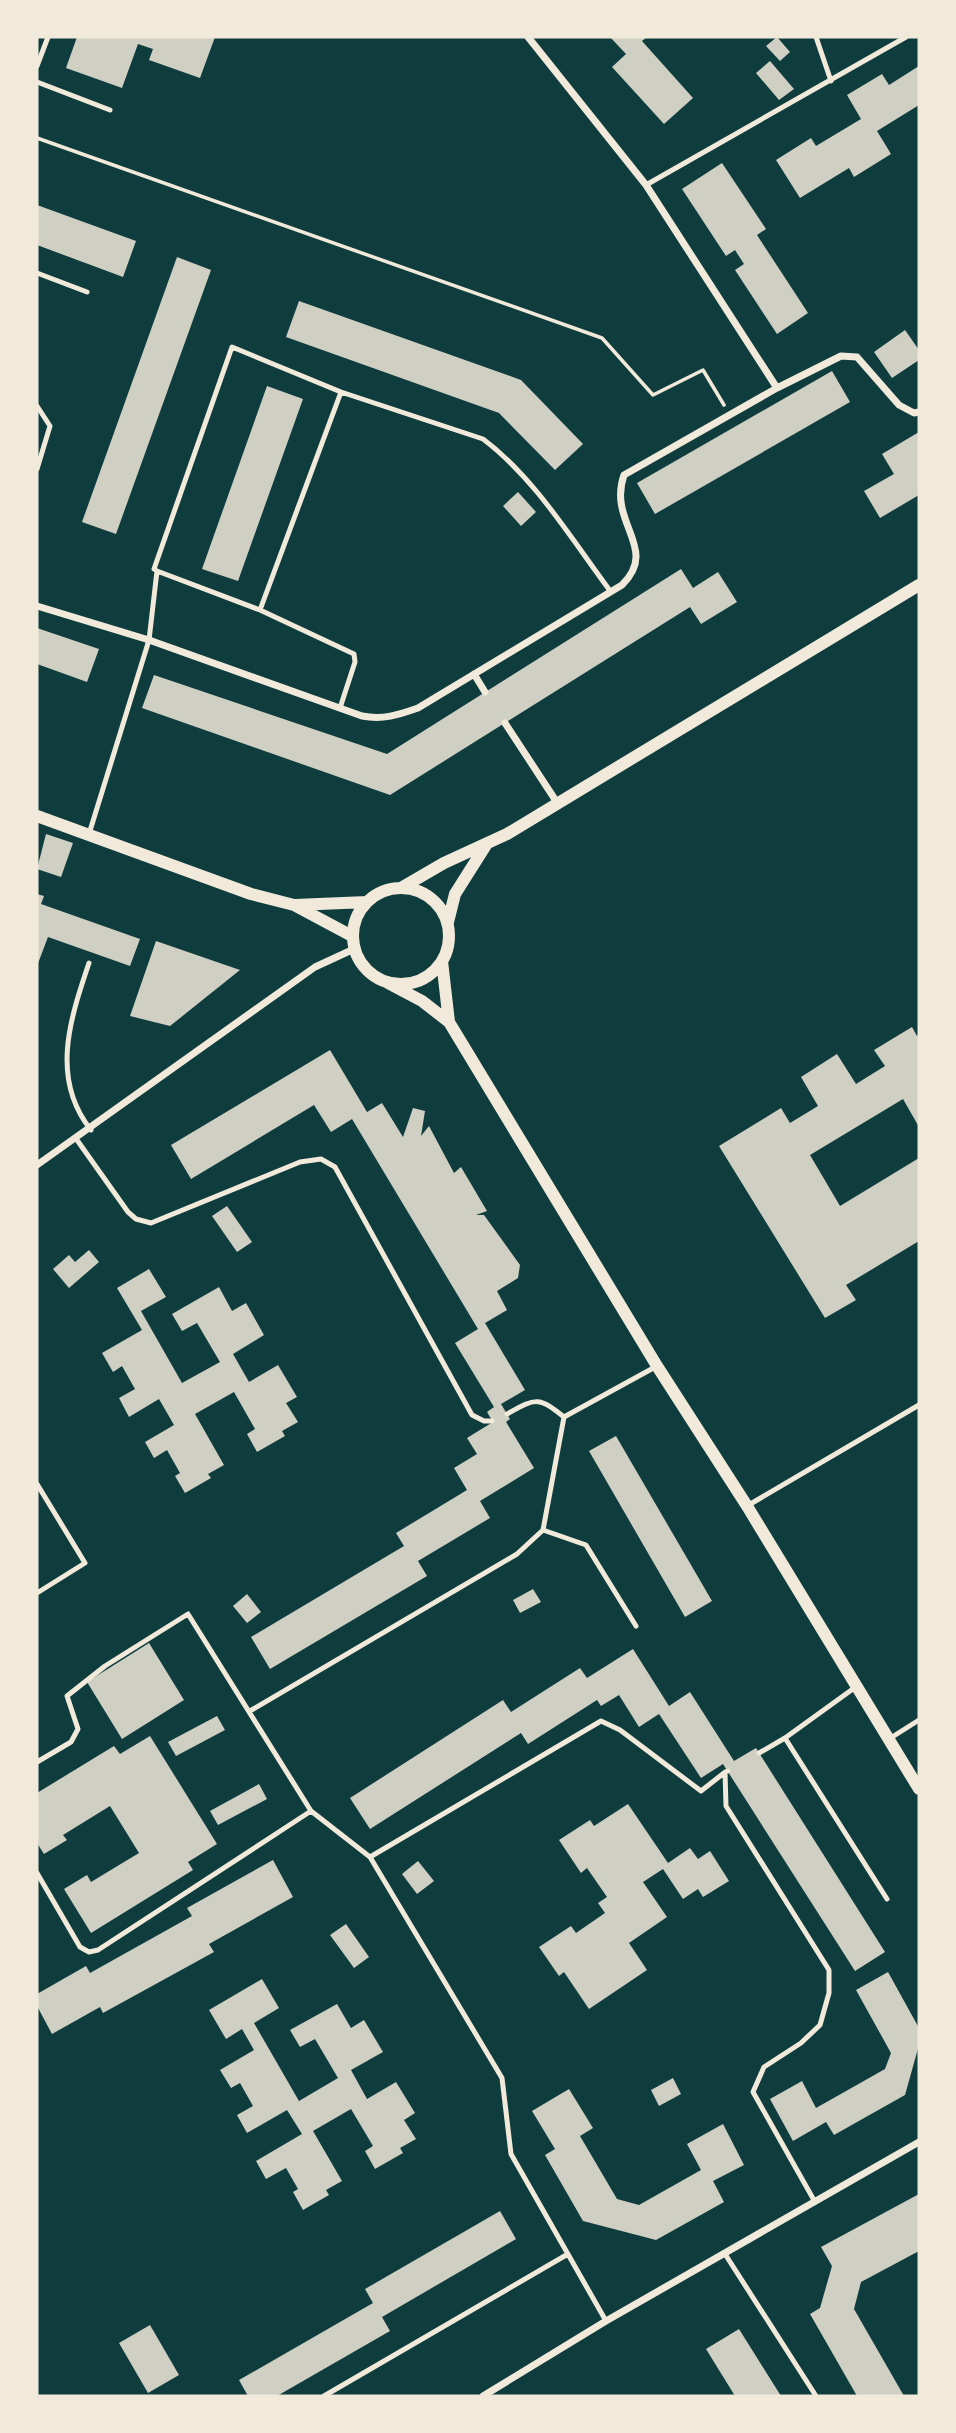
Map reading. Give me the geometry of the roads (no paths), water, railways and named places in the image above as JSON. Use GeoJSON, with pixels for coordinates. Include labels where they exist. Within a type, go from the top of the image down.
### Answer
{"type":"FeatureCollection","features":[{"type":"Feature","properties":{"kind":"street"},"geometry":{"type":"LineString","coordinates":[[528,37],[646,185],[777,388]]}},
{"type":"Feature","properties":{"kind":"street"},"geometry":{"type":"LineString","coordinates":[[37,606],[149,640],[340,708],[377,719],[397,715],[418,708],[611,592],[634,573],[637,552],[619,503],[619,490],[624,475],[777,388],[841,356],[857,357],[899,405],[914,413],[919,412]]}},
{"type":"Feature","properties":{"kind":"street"},"geometry":{"type":"LineString","coordinates":[[37,816],[251,894],[294,905],[367,902],[486,845],[558,804],[919,585]]}},
{"type":"Feature","properties":{"kind":"street"},"geometry":{"type":"LineString","coordinates":[[474,674],[485,692]]}},
{"type":"Feature","properties":{"kind":"street"},"geometry":{"type":"LineString","coordinates":[[505,723],[558,804]]}},
{"type":"Feature","properties":{"kind":"street"},"geometry":{"type":"LineString","coordinates":[[447,924],[455,894],[486,845]]}},
{"type":"Feature","properties":{"kind":"street"},"geometry":{"type":"LineString","coordinates":[[401,888],[425,894],[435,902],[447,924],[449,937],[443,961],[450,1022]]}},
{"type":"Feature","properties":{"kind":"street"},"geometry":{"type":"LineString","coordinates":[[367,902],[354,924],[353,942],[366,970],[422,1001],[450,1022],[657,1366],[747,1506],[919,1789]]}},
{"type":"Feature","properties":{"kind":"street"},"geometry":{"type":"LineString","coordinates":[[294,905],[353,942]]}},
{"type":"Feature","properties":{"kind":"street"},"geometry":{"type":"LineString","coordinates":[[37,1165],[77,1140],[353,942]]}},
{"type":"Feature","properties":{"kind":"street"},"geometry":{"type":"LineString","coordinates":[[388,983],[413,983],[425,978],[443,961]]}},
{"type":"Feature","properties":{"kind":"street"},"geometry":{"type":"LineString","coordinates":[[483,2396],[606,2321],[919,2143]]}},
{"type":"Feature","properties":{"kind":"lane"},"geometry":{"type":"LineString","coordinates":[[37,66],[48,37]]}},
{"type":"Feature","properties":{"kind":"lane"},"geometry":{"type":"LineString","coordinates":[[816,37],[831,81]]}},
{"type":"Feature","properties":{"kind":"lane"},"geometry":{"type":"LineString","coordinates":[[646,185],[906,37]]}},
{"type":"Feature","properties":{"kind":"lane"},"geometry":{"type":"LineString","coordinates":[[37,82],[110,110]]}},
{"type":"Feature","properties":{"kind":"lane"},"geometry":{"type":"LineString","coordinates":[[37,273],[87,292]]}},
{"type":"Feature","properties":{"kind":"lane"},"geometry":{"type":"LineString","coordinates":[[89,834],[149,640],[157,571],[154,569],[232,347],[341,391],[483,439],[499,451],[544,502],[611,592]]}},
{"type":"Feature","properties":{"kind":"lane"},"geometry":{"type":"LineString","coordinates":[[260,610],[341,391]]}},
{"type":"Feature","properties":{"kind":"lane"},"geometry":{"type":"LineString","coordinates":[[37,406],[50,426],[37,469]]}},
{"type":"Feature","properties":{"kind":"lane"},"geometry":{"type":"LineString","coordinates":[[157,571],[260,610],[354,654],[355,662],[340,708]]}},
{"type":"Feature","properties":{"kind":"lane"},"geometry":{"type":"LineString","coordinates":[[89,964],[65,1045],[69,1090],[91,1130]]}},
{"type":"Feature","properties":{"kind":"lane"},"geometry":{"type":"LineString","coordinates":[[77,1140],[128,1212],[136,1219],[151,1223],[300,1162],[321,1159],[335,1167],[472,1415],[484,1421],[492,1421]]}},
{"type":"Feature","properties":{"kind":"lane"},"geometry":{"type":"LineString","coordinates":[[564,1416],[657,1366]]}},
{"type":"Feature","properties":{"kind":"lane"},"geometry":{"type":"LineString","coordinates":[[507,1414],[532,1400],[544,1401],[564,1416]]}},
{"type":"Feature","properties":{"kind":"lane"},"geometry":{"type":"LineString","coordinates":[[747,1506],[919,1405]]}},
{"type":"Feature","properties":{"kind":"lane"},"geometry":{"type":"LineString","coordinates":[[250,1711],[517,1554],[542,1530],[564,1416]]}},
{"type":"Feature","properties":{"kind":"lane"},"geometry":{"type":"LineString","coordinates":[[37,1484],[85,1563],[37,1592]]}},
{"type":"Feature","properties":{"kind":"lane"},"geometry":{"type":"LineString","coordinates":[[542,1530],[586,1545],[636,1626]]}},
{"type":"Feature","properties":{"kind":"lane"},"geometry":{"type":"LineString","coordinates":[[37,1762],[71,1742],[78,1729],[67,1696],[105,1666],[188,1614],[311,1811],[370,1857],[502,2078],[511,2154],[606,2321]]}},
{"type":"Feature","properties":{"kind":"lane"},"geometry":{"type":"LineString","coordinates":[[759,1753],[785,1738],[857,1686]]}},
{"type":"Feature","properties":{"kind":"lane"},"geometry":{"type":"LineString","coordinates":[[889,1739],[919,1720]]}},
{"type":"Feature","properties":{"kind":"lane"},"geometry":{"type":"LineString","coordinates":[[370,1857],[601,1721],[620,1730],[701,1791],[726,1772],[726,1806],[829,1970],[829,1993],[820,2025],[800,2043],[764,2067],[753,2092],[815,2202]]}},
{"type":"Feature","properties":{"kind":"lane"},"geometry":{"type":"LineString","coordinates":[[785,1738],[887,1899]]}},
{"type":"Feature","properties":{"kind":"lane"},"geometry":{"type":"LineString","coordinates":[[37,1873],[80,1947],[89,1952],[98,1950],[311,1811]]}},
{"type":"Feature","properties":{"kind":"lane"},"geometry":{"type":"LineString","coordinates":[[324,2396],[568,2254]]}},
{"type":"Feature","properties":{"kind":"lane"},"geometry":{"type":"LineString","coordinates":[[725,2254],[816,2396]]}}]}
